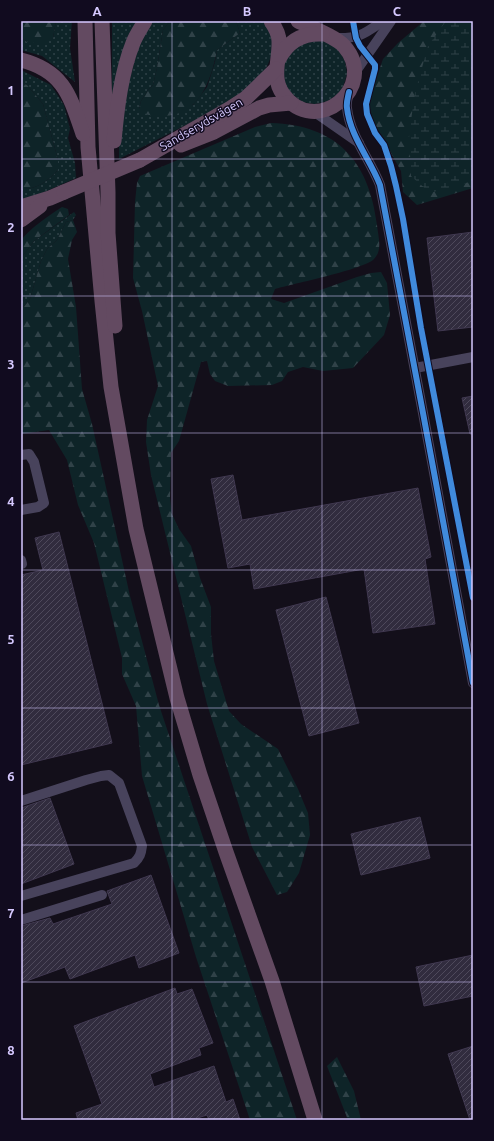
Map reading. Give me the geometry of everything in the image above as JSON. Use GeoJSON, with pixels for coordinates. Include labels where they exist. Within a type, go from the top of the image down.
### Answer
{"type":"FeatureCollection","features":[{"type":"Feature","properties":{"kind":"highway"},"geometry":{"type":"LineString","coordinates":[[85,21],[88,147],[102,301],[111,387],[136,529],[177,698],[200,775],[272,981],[315,1120]]}},
{"type":"Feature","properties":{"kind":"highway"},"geometry":{"type":"LineString","coordinates":[[102,21],[108,233],[113,309],[120,378],[131,455],[145,525],[186,694],[210,772],[280,978],[325,1120]]}},
{"type":"Feature","properties":{"kind":"highway"},"geometry":{"type":"LineString","coordinates":[[108,192],[116,118],[121,91],[133,43],[145,21]]}},
{"type":"Feature","properties":{"kind":"highway"},"geometry":{"type":"LineString","coordinates":[[271,21],[275,27],[279,39],[277,82],[282,93],[291,103],[301,109],[323,111],[334,107],[342,101],[349,92],[353,84],[353,64],[350,54],[343,45],[329,36],[298,21]]}},
{"type":"Feature","properties":{"kind":"highway"},"geometry":{"type":"LineString","coordinates":[[277,64],[282,51],[290,42],[301,36],[313,33],[329,36]]}},
{"type":"Feature","properties":{"kind":"highway"},"geometry":{"type":"LineString","coordinates":[[21,60],[42,67],[54,74],[72,101],[88,147]]}},
{"type":"Feature","properties":{"kind":"highway","name":"Sandserydsvägen"},"geometry":{"type":"LineString","coordinates":[[140,160],[246,98],[277,64]]}},
{"type":"Feature","properties":{"kind":"highway","name":"Sandserydsvägen"},"geometry":{"type":"LineString","coordinates":[[21,207],[50,198],[140,160],[209,134],[259,108],[269,105],[291,103]]}},
{"type":"Feature","properties":{"kind":"highway","name":"Sandserydsvägen"},"geometry":{"type":"LineString","coordinates":[[21,220],[50,198]]}},
{"type":"Feature","properties":{"kind":"street"},"geometry":{"type":"LineString","coordinates":[[329,36],[349,39],[356,38],[383,21]]}},
{"type":"Feature","properties":{"kind":"street"},"geometry":{"type":"LineString","coordinates":[[354,74],[391,21]]}},
{"type":"Feature","properties":{"kind":"street"},"geometry":{"type":"LineString","coordinates":[[349,92],[346,106],[350,123],[380,185],[473,683]]}},
{"type":"Feature","properties":{"kind":"street"},"geometry":{"type":"LineString","coordinates":[[313,111],[359,143]]}},
{"type":"Feature","properties":{"kind":"street"},"geometry":{"type":"LineString","coordinates":[[415,368],[473,357]]}},
{"type":"Feature","properties":{"kind":"street"},"geometry":{"type":"LineString","coordinates":[[21,455],[29,454],[34,462],[44,503],[38,507],[21,510]]}},
{"type":"Feature","properties":{"kind":"street"},"geometry":{"type":"LineString","coordinates":[[21,801],[86,780],[109,775],[119,783],[142,846],[141,854],[134,862],[21,896]]}},
{"type":"Feature","properties":{"kind":"street"},"geometry":{"type":"LineString","coordinates":[[21,920],[102,895]]}},
{"type":"Feature","properties":{"kind":"green space"},"geometry":{"type":"Polygon","coordinates":[[[21,21],[56,21],[53,38],[42,44],[27,42],[21,37],[21,21]]]}},
{"type":"Feature","properties":{"kind":"green space"},"geometry":{"type":"Polygon","coordinates":[[[56,21],[72,21],[70,48],[75,82],[42,56],[21,50],[21,37],[27,42],[53,38],[56,21]]]}},
{"type":"Feature","properties":{"kind":"green space"},"geometry":{"type":"Polygon","coordinates":[[[112,21],[141,21],[112,99],[112,21]]]}},
{"type":"Feature","properties":{"kind":"green space"},"geometry":{"type":"Polygon","coordinates":[[[152,21],[170,21],[163,30],[153,85],[141,101],[139,109],[193,105],[207,87],[215,62],[217,50],[240,33],[236,21],[264,21],[272,34],[273,52],[262,78],[227,104],[119,159],[119,128],[125,96],[141,38],[152,21]]]}},
{"type":"Feature","properties":{"kind":"green space"},"geometry":{"type":"Polygon","coordinates":[[[170,21],[236,21],[240,33],[217,50],[207,85],[194,104],[174,115],[149,115],[139,109],[141,101],[153,85],[163,30],[170,21]]]}},
{"type":"Feature","properties":{"kind":"green space"},"geometry":{"type":"Polygon","coordinates":[[[424,21],[473,21],[473,188],[417,205],[403,192],[401,171],[373,121],[369,104],[383,59],[398,43],[424,21]]]}},
{"type":"Feature","properties":{"kind":"green space"},"geometry":{"type":"Polygon","coordinates":[[[446,21],[473,21],[473,181],[430,193],[411,176],[409,134],[415,93],[428,46],[446,21]]]}},
{"type":"Feature","properties":{"kind":"green space"},"geometry":{"type":"Polygon","coordinates":[[[313,39],[327,42],[338,49],[345,61],[347,74],[343,87],[339,93],[328,101],[315,104],[302,102],[286,89],[282,69],[289,51],[313,39]]]}},
{"type":"Feature","properties":{"kind":"green space"},"geometry":{"type":"Polygon","coordinates":[[[21,70],[51,85],[64,105],[70,129],[68,138],[75,163],[76,178],[21,201],[21,189],[32,188],[50,178],[58,170],[58,160],[43,104],[27,85],[21,83],[21,70]]]}},
{"type":"Feature","properties":{"kind":"green space"},"geometry":{"type":"Polygon","coordinates":[[[21,83],[27,85],[43,104],[58,160],[58,170],[50,178],[37,186],[26,189],[21,189],[21,83]]]}},
{"type":"Feature","properties":{"kind":"green space"},"geometry":{"type":"Polygon","coordinates":[[[271,123],[294,125],[314,131],[331,139],[345,150],[357,165],[366,182],[373,202],[379,247],[377,255],[368,263],[343,272],[275,289],[271,299],[284,303],[357,277],[381,272],[387,283],[390,315],[384,335],[353,368],[323,371],[303,367],[288,372],[282,381],[272,385],[228,386],[215,381],[210,374],[207,361],[201,362],[179,441],[171,453],[170,498],[172,514],[179,529],[191,546],[200,578],[211,607],[211,634],[214,661],[229,711],[241,724],[278,749],[308,813],[310,835],[299,873],[287,892],[277,895],[252,847],[207,704],[151,475],[146,442],[147,420],[158,386],[142,311],[133,278],[135,202],[137,183],[140,176],[255,127],[271,123]]]}},
{"type":"Feature","properties":{"kind":"green space"},"geometry":{"type":"Polygon","coordinates":[[[62,207],[68,209],[69,215],[34,241],[21,258],[21,242],[27,233],[62,207]]]}},
{"type":"Feature","properties":{"kind":"green space"},"geometry":{"type":"Polygon","coordinates":[[[74,212],[76,215],[73,220],[66,222],[57,240],[47,249],[41,261],[30,299],[24,307],[21,306],[21,258],[34,241],[74,212]]]}},
{"type":"Feature","properties":{"kind":"green space"},"geometry":{"type":"Polygon","coordinates":[[[73,220],[77,232],[72,240],[68,259],[76,307],[82,389],[92,424],[130,596],[159,705],[297,1120],[250,1120],[196,957],[142,776],[136,706],[122,674],[122,658],[94,543],[78,505],[67,460],[49,430],[21,434],[21,306],[24,307],[30,299],[41,261],[47,249],[57,240],[66,222],[73,220]]]}},
{"type":"Feature","properties":{"kind":"green space"},"geometry":{"type":"Polygon","coordinates":[[[337,1057],[354,1091],[361,1120],[348,1120],[327,1066],[337,1057]]]}},
{"type":"Feature","properties":{"kind":"building"},"geometry":{"type":"Polygon","coordinates":[[[473,232],[473,327],[438,331],[427,238],[473,232]]]}},
{"type":"Feature","properties":{"kind":"building"},"geometry":{"type":"Polygon","coordinates":[[[473,396],[473,434],[470,434],[462,398],[473,396]]]}},
{"type":"Feature","properties":{"kind":"building"},"geometry":{"type":"Polygon","coordinates":[[[233,475],[242,520],[418,488],[431,557],[425,559],[435,624],[373,633],[364,569],[254,589],[250,564],[228,568],[211,479],[233,475]]]}},
{"type":"Feature","properties":{"kind":"building"},"geometry":{"type":"Polygon","coordinates":[[[59,532],[112,743],[21,765],[21,575],[43,570],[35,538],[59,532]]]}},
{"type":"Feature","properties":{"kind":"building"},"geometry":{"type":"Polygon","coordinates":[[[326,597],[359,723],[309,736],[276,610],[326,597]]]}},
{"type":"Feature","properties":{"kind":"building"},"geometry":{"type":"Polygon","coordinates":[[[50,798],[74,864],[21,884],[21,808],[50,798]]]}},
{"type":"Feature","properties":{"kind":"building"},"geometry":{"type":"Polygon","coordinates":[[[420,817],[430,858],[361,875],[351,834],[420,817]]]}},
{"type":"Feature","properties":{"kind":"building"},"geometry":{"type":"Polygon","coordinates":[[[151,875],[179,953],[139,968],[135,955],[70,979],[65,967],[21,983],[21,926],[50,918],[53,924],[112,904],[107,891],[151,875]]]}},
{"type":"Feature","properties":{"kind":"building"},"geometry":{"type":"Polygon","coordinates":[[[473,955],[473,996],[424,1006],[416,967],[473,955]]]}},
{"type":"Feature","properties":{"kind":"building"},"geometry":{"type":"Polygon","coordinates":[[[175,988],[177,994],[192,989],[213,1043],[199,1048],[201,1055],[150,1074],[154,1087],[214,1066],[226,1102],[233,1099],[240,1120],[209,1120],[207,1115],[191,1120],[78,1120],[76,1113],[102,1104],[74,1026],[175,988]]]}},
{"type":"Feature","properties":{"kind":"building"},"geometry":{"type":"Polygon","coordinates":[[[473,1046],[473,1120],[470,1120],[448,1054],[473,1046]]]}},
{"type":"Feature","properties":{"kind":"cycle path"},"geometry":{"type":"LineString","coordinates":[[353,21],[356,38],[360,46],[375,65],[366,104],[367,114],[375,133],[384,145],[396,186],[421,328],[473,598]]}},
{"type":"Feature","properties":{"kind":"cycle path"},"geometry":{"type":"LineString","coordinates":[[349,92],[347,106],[352,128],[380,185],[473,683]]}}]}
